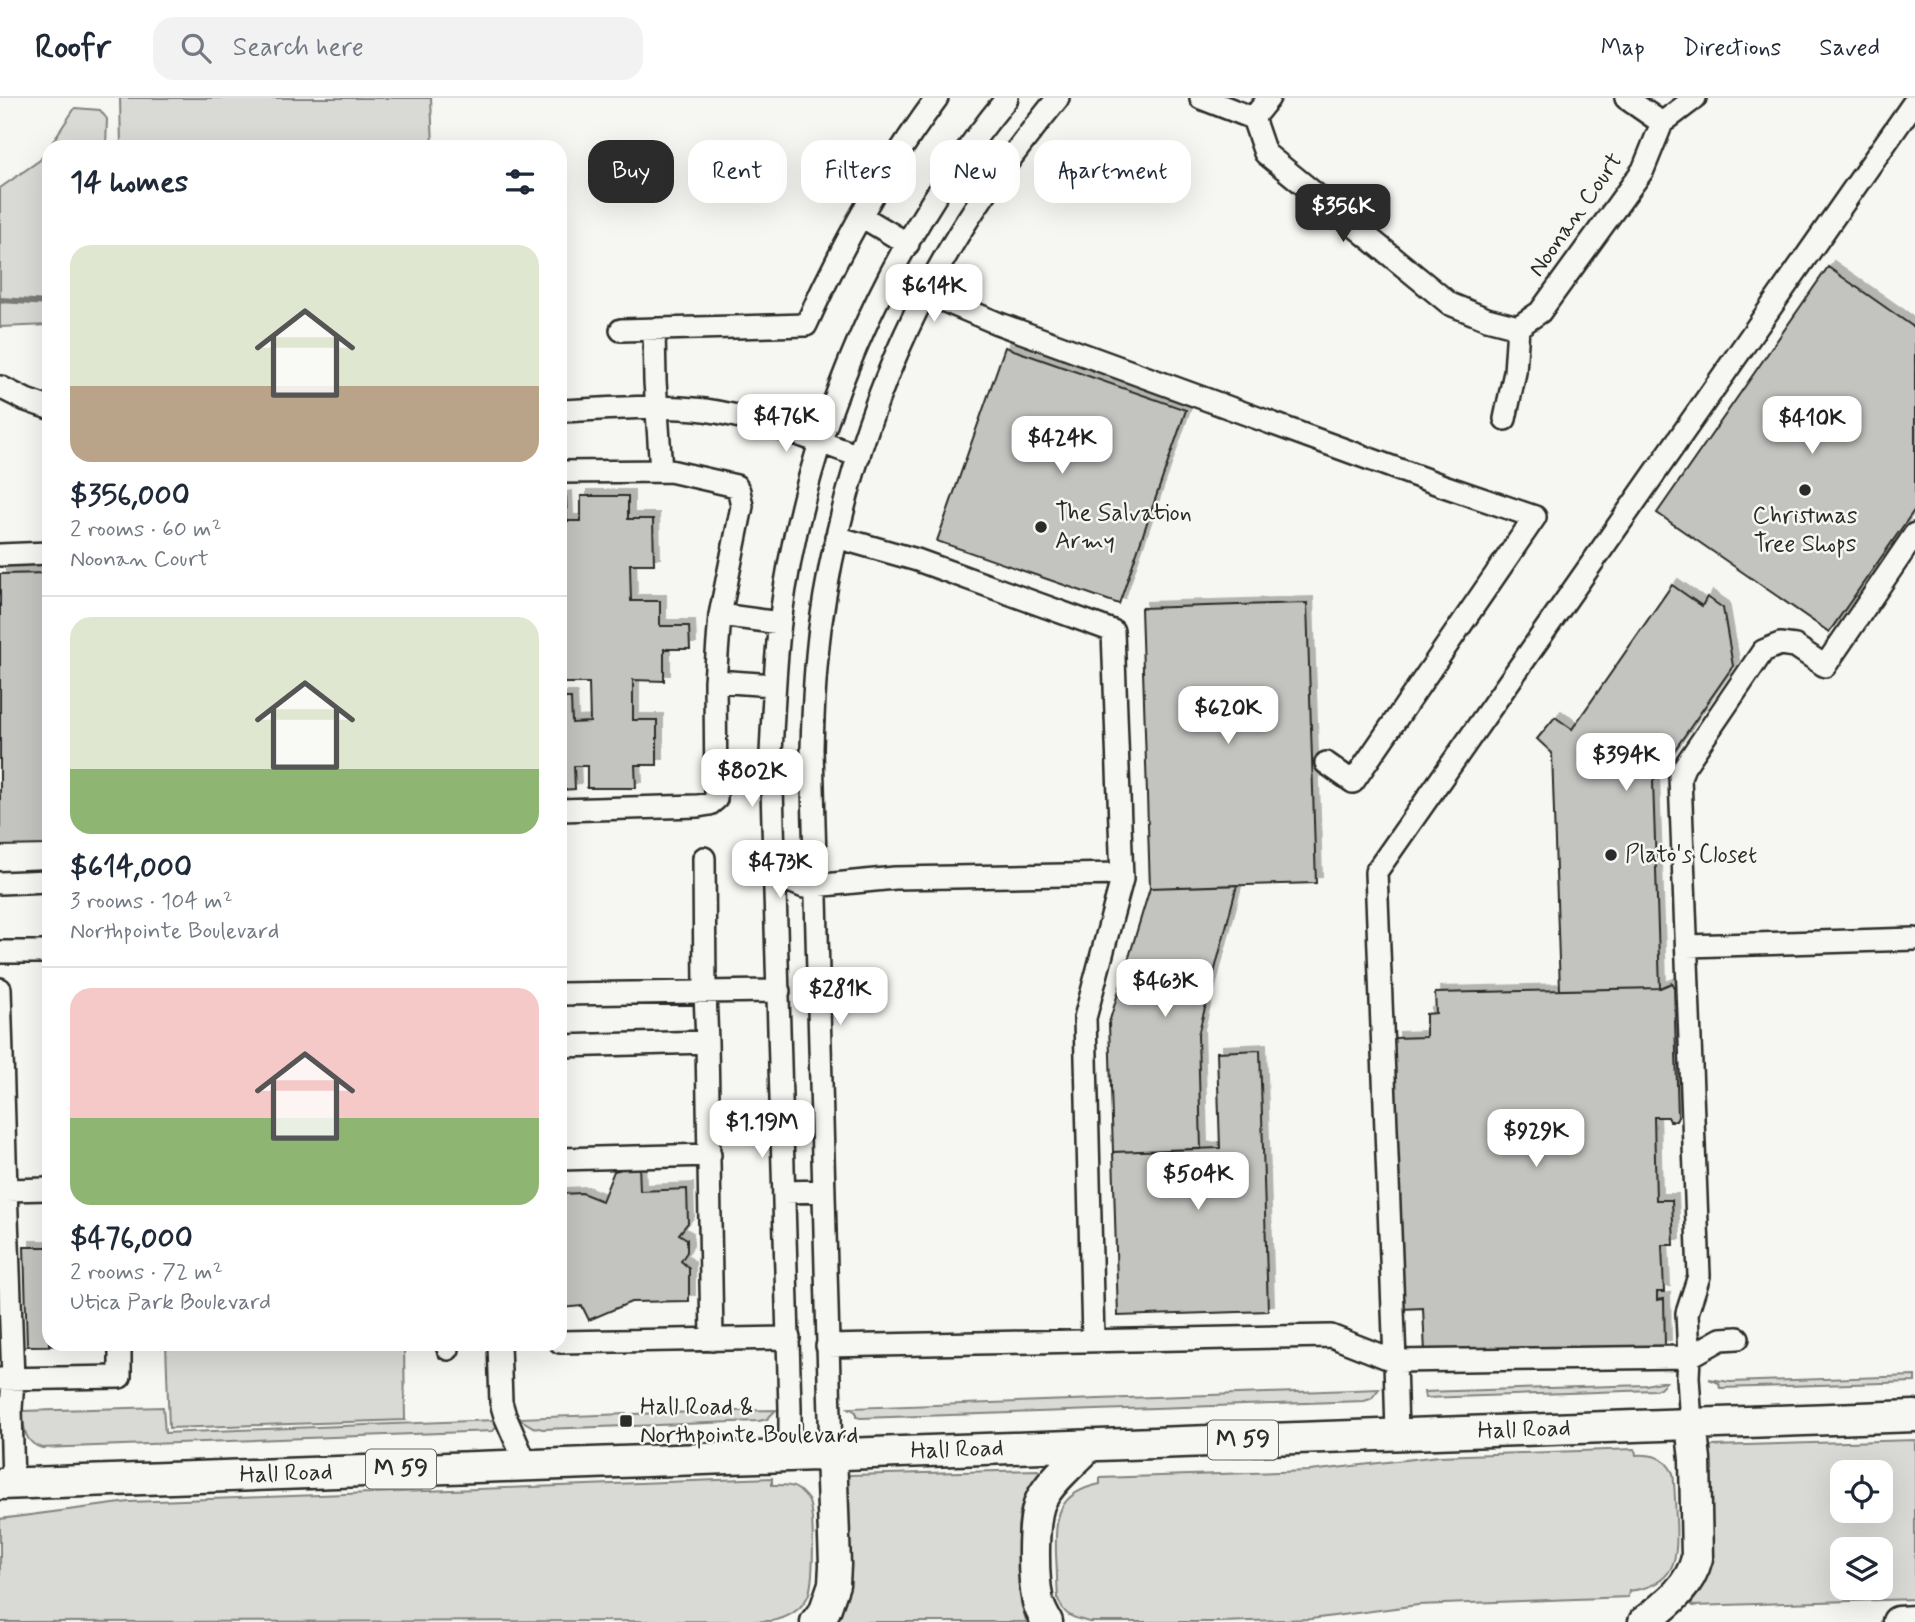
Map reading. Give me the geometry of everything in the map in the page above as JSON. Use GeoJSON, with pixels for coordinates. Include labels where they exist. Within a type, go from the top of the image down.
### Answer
{"type":"FeatureCollection","features":[{"type":"Feature","properties":{"kind":"highway","name":"Hall Road"},"geometry":{"type":"LineString","coordinates":[[7,1484],[1915,1416]]}},
{"type":"Feature","properties":{"kind":"highway"},"geometry":{"type":"LineString","coordinates":[[1644,1622],[1679,1592],[1694,1570],[1697,1558],[1691,1424]]}},
{"type":"Feature","properties":{"kind":"highway"},"geometry":{"type":"LineString","coordinates":[[1047,1622],[1037,1600],[1034,1527],[1036,1513],[1049,1487],[1090,1446]]}},
{"type":"Feature","properties":{"kind":"highway"},"geometry":{"type":"LineString","coordinates":[[816,1622],[825,1610],[834,1584],[831,1454]]}},
{"type":"Feature","properties":{"kind":"highway"},"geometry":{"type":"LineString","coordinates":[[1898,1622],[1915,1622]]}},
{"type":"Feature","properties":{"kind":"street"},"geometry":{"type":"LineString","coordinates":[[621,330],[806,325],[861,216],[937,98]]}},
{"type":"Feature","properties":{"kind":"street"},"geometry":{"type":"LineString","coordinates":[[790,1455],[772,764],[774,685],[780,623],[796,540],[822,443],[860,338],[891,275],[948,177],[1007,98]]}},
{"type":"Feature","properties":{"kind":"street"},"geometry":{"type":"LineString","coordinates":[[831,1454],[812,749],[820,629],[836,537],[859,456],[898,351],[957,236],[987,190],[1059,98]]}},
{"type":"Feature","properties":{"kind":"street"},"geometry":{"type":"LineString","coordinates":[[1201,98],[1253,118]]}},
{"type":"Feature","properties":{"kind":"street"},"geometry":{"type":"LineString","coordinates":[[1253,118],[1269,98]]}},
{"type":"Feature","properties":{"kind":"street"},"geometry":{"type":"LineString","coordinates":[[1626,98],[1662,123],[1695,98]]}},
{"type":"Feature","properties":{"kind":"street"},"geometry":{"type":"LineString","coordinates":[[1396,1434],[1376,872],[1915,101]]}},
{"type":"Feature","properties":{"kind":"street"},"geometry":{"type":"LineString","coordinates":[[1253,118],[1265,153],[1450,304],[1487,319],[1518,327],[1515,372],[1505,419]]}},
{"type":"Feature","properties":{"kind":"street","name":"Noonan Court"},"geometry":{"type":"LineString","coordinates":[[1518,327],[1540,312],[1643,170],[1662,123]]}},
{"type":"Feature","properties":{"kind":"street"},"geometry":{"type":"LineString","coordinates":[[861,216],[908,244]]}},
{"type":"Feature","properties":{"kind":"street"},"geometry":{"type":"LineString","coordinates":[[891,275],[997,323],[1535,517],[1353,782],[1326,764]]}},
{"type":"Feature","properties":{"kind":"street"},"geometry":{"type":"LineString","coordinates":[[654,330],[661,471]]}},
{"type":"Feature","properties":{"kind":"street"},"geometry":{"type":"LineString","coordinates":[[0,387],[42,406]]}},
{"type":"Feature","properties":{"kind":"street"},"geometry":{"type":"LineString","coordinates":[[567,411],[657,408],[724,413],[859,456]]}},
{"type":"Feature","properties":{"kind":"street"},"geometry":{"type":"LineString","coordinates":[[567,472],[661,471],[727,483],[736,486],[742,506],[720,615],[715,681],[716,799],[710,804],[698,806],[567,810]]}},
{"type":"Feature","properties":{"kind":"street"},"geometry":{"type":"LineString","coordinates":[[1691,1424],[1687,1313],[1699,1276],[1680,777],[1684,767],[1763,651],[1780,644],[1795,646],[1825,666],[1915,534]]}},
{"type":"Feature","properties":{"kind":"street"},"geometry":{"type":"LineString","coordinates":[[836,537],[917,560],[1113,631],[1122,879],[1085,1018],[1093,1340]]}},
{"type":"Feature","properties":{"kind":"street"},"geometry":{"type":"LineString","coordinates":[[0,555],[42,553]]}},
{"type":"Feature","properties":{"kind":"street"},"geometry":{"type":"LineString","coordinates":[[720,615],[780,623]]}},
{"type":"Feature","properties":{"kind":"street"},"geometry":{"type":"LineString","coordinates":[[715,681],[774,685]]}},
{"type":"Feature","properties":{"kind":"street"},"geometry":{"type":"LineString","coordinates":[[704,858],[712,1340]]}},
{"type":"Feature","properties":{"kind":"street"},"geometry":{"type":"LineString","coordinates":[[775,863],[780,874],[787,880],[804,887],[895,878],[1122,874]]}},
{"type":"Feature","properties":{"kind":"street"},"geometry":{"type":"LineString","coordinates":[[0,883],[42,881]]}},
{"type":"Feature","properties":{"kind":"street"},"geometry":{"type":"LineString","coordinates":[[1687,946],[1915,939]]}},
{"type":"Feature","properties":{"kind":"street"},"geometry":{"type":"LineString","coordinates":[[0,952],[42,952]]}},
{"type":"Feature","properties":{"kind":"street"},"geometry":{"type":"LineString","coordinates":[[0,989],[7,1484]]}},
{"type":"Feature","properties":{"kind":"street"},"geometry":{"type":"LineString","coordinates":[[567,994],[779,991]]}},
{"type":"Feature","properties":{"kind":"street"},"geometry":{"type":"LineString","coordinates":[[567,1046],[707,1042]]}},
{"type":"Feature","properties":{"kind":"street"},"geometry":{"type":"LineString","coordinates":[[567,1159],[710,1155]]}},
{"type":"Feature","properties":{"kind":"street"},"geometry":{"type":"LineString","coordinates":[[3,1190],[42,1189]]}},
{"type":"Feature","properties":{"kind":"street"},"geometry":{"type":"LineString","coordinates":[[784,1192],[824,1191]]}},
{"type":"Feature","properties":{"kind":"street"},"geometry":{"type":"LineString","coordinates":[[827,1346],[1331,1336],[1395,1362],[1689,1357],[1721,1339],[1738,1338]]}},
{"type":"Feature","properties":{"kind":"street"},"geometry":{"type":"LineString","coordinates":[[567,1342],[789,1338]]}},
{"type":"Feature","properties":{"kind":"street"},"geometry":{"type":"LineString","coordinates":[[6,1379],[120,1377],[120,1351]]}},
{"type":"Feature","properties":{"kind":"street"},"geometry":{"type":"LineString","coordinates":[[499,1351],[501,1402],[526,1464]]}},
{"type":"Feature","properties":{"kind":"shaded area"},"geometry":{"type":"Polygon","coordinates":[[[120,98],[431,98],[433,140],[121,140],[120,98]]]}},
{"type":"Feature","properties":{"kind":"shaded area"},"geometry":{"type":"Polygon","coordinates":[[[75,108],[100,110],[107,119],[106,140],[54,140],[75,108]]]}},
{"type":"Feature","properties":{"kind":"shaded area"},"geometry":{"type":"Polygon","coordinates":[[[42,157],[42,325],[0,327],[0,188],[42,157]]]}},
{"type":"Feature","properties":{"kind":"shaded area"},"geometry":{"type":"Polygon","coordinates":[[[166,1351],[404,1351],[405,1420],[169,1428],[166,1351]]]}},
{"type":"Feature","properties":{"kind":"shaded area"},"geometry":{"type":"Polygon","coordinates":[[[1915,1376],[1915,1382],[1720,1388],[1719,1383],[1709,1379],[1730,1382],[1915,1376]]]}},
{"type":"Feature","properties":{"kind":"shaded area"},"geometry":{"type":"Polygon","coordinates":[[[1666,1382],[1655,1390],[1425,1398],[1424,1392],[1646,1385],[1666,1382]]]}},
{"type":"Feature","properties":{"kind":"shaded area"},"geometry":{"type":"Polygon","coordinates":[[[1379,1389],[1371,1399],[1364,1401],[861,1418],[856,1417],[856,1412],[849,1408],[1379,1389]]]}},
{"type":"Feature","properties":{"kind":"shaded area"},"geometry":{"type":"Polygon","coordinates":[[[163,1407],[165,1433],[495,1420],[497,1426],[493,1431],[42,1448],[28,1439],[22,1411],[163,1407]]]}},
{"type":"Feature","properties":{"kind":"shaded area"},"geometry":{"type":"Polygon","coordinates":[[[776,1410],[767,1419],[759,1421],[633,1426],[632,1414],[776,1410]]]}},
{"type":"Feature","properties":{"kind":"shaded area"},"geometry":{"type":"Polygon","coordinates":[[[626,1414],[626,1426],[543,1429],[533,1427],[518,1418],[626,1414]]]}},
{"type":"Feature","properties":{"kind":"shaded area"},"geometry":{"type":"Polygon","coordinates":[[[1915,1440],[1915,1599],[1893,1600],[1893,1537],[1830,1537],[1830,1600],[1883,1600],[1693,1606],[1691,1604],[1703,1586],[1713,1559],[1710,1448],[1915,1440]]]}},
{"type":"Feature","properties":{"kind":"shaded area"},"geometry":{"type":"Polygon","coordinates":[[[1635,1449],[1636,1455],[1653,1456],[1662,1460],[1673,1473],[1676,1546],[1675,1558],[1665,1576],[1645,1588],[1629,1591],[1628,1597],[1418,1605],[1311,1619],[1221,1622],[1089,1622],[1067,1613],[1058,1599],[1058,1518],[1067,1500],[1075,1493],[1100,1484],[1100,1478],[1310,1471],[1439,1456],[1635,1449]]]}},
{"type":"Feature","properties":{"kind":"shaded area"},"geometry":{"type":"Polygon","coordinates":[[[1038,1470],[1040,1473],[1023,1501],[1019,1522],[1020,1585],[1027,1622],[835,1622],[846,1602],[850,1579],[847,1477],[1038,1470]]]}},
{"type":"Feature","properties":{"kind":"shaded area"},"geometry":{"type":"Polygon","coordinates":[[[772,1478],[772,1485],[795,1488],[808,1501],[813,1550],[810,1591],[807,1598],[792,1614],[772,1621],[0,1622],[0,1519],[129,1502],[772,1478]]]}},
{"type":"Feature","properties":{"kind":"building"},"geometry":{"type":"Polygon","coordinates":[[[1828,267],[1915,328],[1915,509],[1829,632],[1657,513],[1828,267]]]}},
{"type":"Feature","properties":{"kind":"building"},"geometry":{"type":"Polygon","coordinates":[[[1005,347],[1186,410],[1119,604],[937,541],[1005,347]]]}},
{"type":"Feature","properties":{"kind":"building"},"geometry":{"type":"Polygon","coordinates":[[[581,496],[628,496],[628,519],[653,519],[654,564],[630,564],[631,601],[660,601],[660,626],[689,626],[690,649],[664,649],[664,681],[633,680],[633,720],[657,720],[657,765],[635,765],[636,788],[587,788],[587,766],[574,766],[575,789],[567,790],[567,698],[571,698],[572,723],[590,722],[589,683],[567,683],[567,521],[581,521],[581,496]]]}},
{"type":"Feature","properties":{"kind":"building"},"geometry":{"type":"Polygon","coordinates":[[[42,573],[42,845],[0,846],[0,574],[42,573]]]}},
{"type":"Feature","properties":{"kind":"building"},"geometry":{"type":"Polygon","coordinates":[[[1672,585],[1702,606],[1707,597],[1723,608],[1733,666],[1653,781],[1660,988],[1560,990],[1552,753],[1537,739],[1555,717],[1572,729],[1672,585]]]}},
{"type":"Feature","properties":{"kind":"building"},"geometry":{"type":"Polygon","coordinates":[[[1307,603],[1316,883],[1150,888],[1141,608],[1307,603]]]}},
{"type":"Feature","properties":{"kind":"building"},"geometry":{"type":"Polygon","coordinates":[[[1237,885],[1198,1035],[1201,1149],[1113,1152],[1109,1023],[1150,888],[1237,885]]]}},
{"type":"Feature","properties":{"kind":"building"},"geometry":{"type":"Polygon","coordinates":[[[1672,983],[1678,1117],[1676,1121],[1670,1121],[1668,1117],[1654,1117],[1656,1200],[1672,1200],[1674,1245],[1662,1245],[1664,1292],[1657,1292],[1657,1300],[1664,1299],[1665,1346],[1425,1353],[1423,1308],[1402,1309],[1394,1038],[1426,1037],[1426,1014],[1436,1013],[1435,993],[1660,988],[1672,983]]]}},
{"type":"Feature","properties":{"kind":"building"},"geometry":{"type":"Polygon","coordinates":[[[1260,1050],[1268,1311],[1118,1316],[1113,1152],[1220,1148],[1217,1052],[1260,1050]]]}},
{"type":"Feature","properties":{"kind":"building"},"geometry":{"type":"Polygon","coordinates":[[[618,1164],[639,1164],[640,1191],[687,1189],[688,1223],[679,1234],[687,1239],[687,1252],[681,1261],[689,1268],[689,1301],[631,1302],[589,1320],[582,1306],[567,1307],[567,1194],[582,1193],[602,1201],[614,1171],[619,1170],[618,1164]]]}},
{"type":"Feature","properties":{"kind":"building"},"geometry":{"type":"Polygon","coordinates":[[[24,1247],[42,1247],[42,1346],[27,1346],[24,1247]]]}},
{"type":"Feature","properties":{"kind":"waterway"},"geometry":{"type":"LineString","coordinates":[[0,300],[42,303]]}},
{"type":"Feature","properties":{"kind":"place","name":"Christmas Tree Shops"},"geometry":{"type":"Point","coordinates":[1805,490]}},
{"type":"Feature","properties":{"kind":"place","name":"The Salvation Army"},"geometry":{"type":"Point","coordinates":[1041,527]}},
{"type":"Feature","properties":{"kind":"place","name":"Plato's Closet"},"geometry":{"type":"Point","coordinates":[1611,855]}},
{"type":"Feature","properties":{"kind":"place","name":"Hall Road & Northpointe Boulevard"},"geometry":{"type":"Point","coordinates":[626,1421]}}]}
